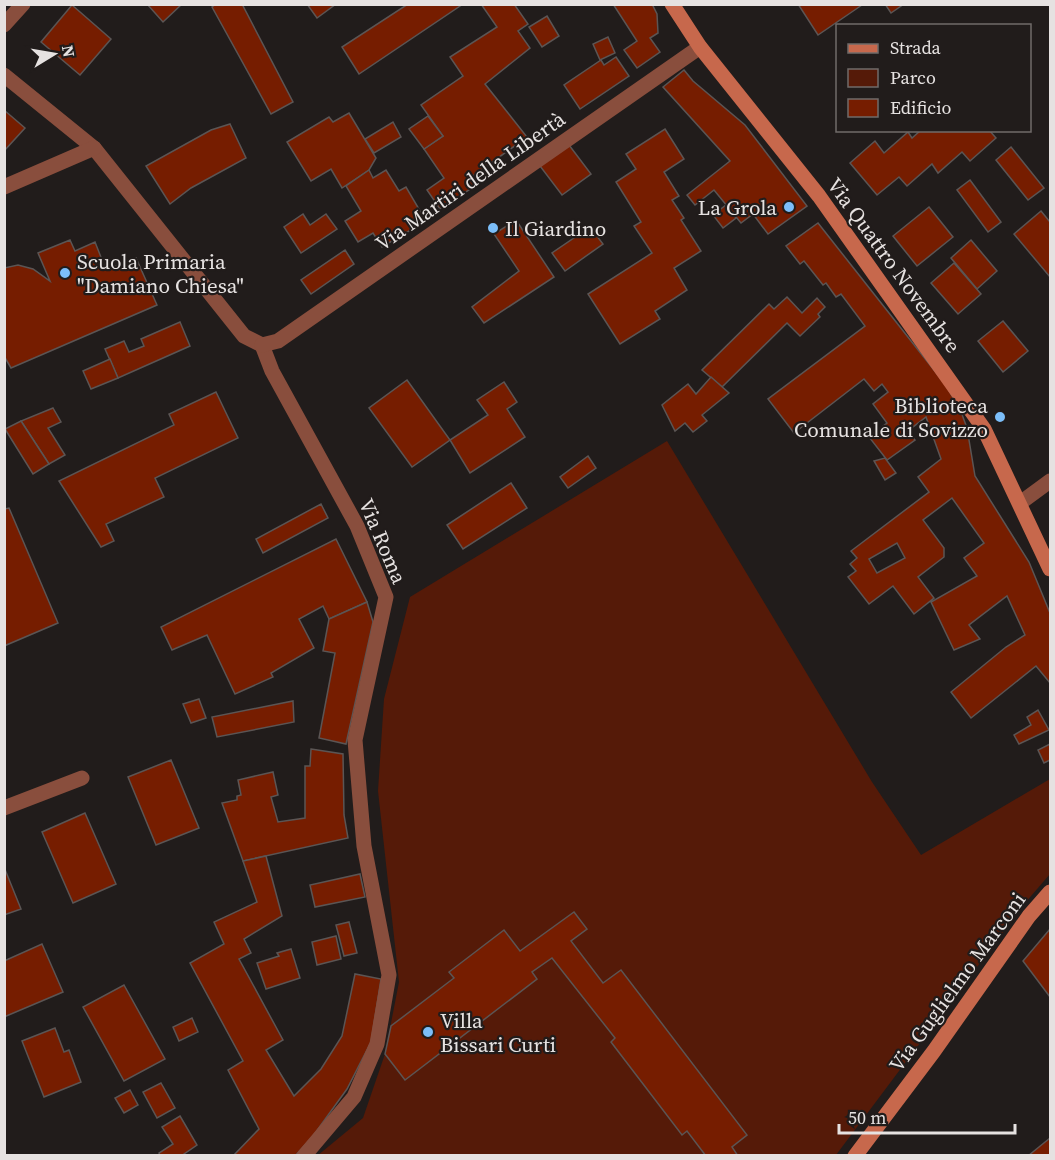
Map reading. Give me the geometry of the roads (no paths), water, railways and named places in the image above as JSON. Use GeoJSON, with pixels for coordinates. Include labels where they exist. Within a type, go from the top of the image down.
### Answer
{"type":"FeatureCollection","features":[{"type":"Feature","properties":{"kind":"street"},"geometry":{"type":"LineString","coordinates":[[4,25],[23,4]]}},
{"type":"Feature","properties":{"kind":"street","name":"Via Quattro Novembre"},"geometry":{"type":"LineString","coordinates":[[672,4],[700,46],[819,196],[984,429],[1050,568]]}},
{"type":"Feature","properties":{"kind":"street","name":"Via Martiri della Libertà"},"geometry":{"type":"LineString","coordinates":[[262,345],[278,340],[700,46]]}},
{"type":"Feature","properties":{"kind":"street"},"geometry":{"type":"LineString","coordinates":[[4,75],[94,148],[244,336],[262,345]]}},
{"type":"Feature","properties":{"kind":"street"},"geometry":{"type":"LineString","coordinates":[[4,187],[94,148]]}},
{"type":"Feature","properties":{"kind":"street","name":"Via Roma"},"geometry":{"type":"LineString","coordinates":[[262,345],[272,371],[357,526],[386,597],[355,740],[363,846],[389,975],[377,1044],[354,1097],[304,1155]]}},
{"type":"Feature","properties":{"kind":"street"},"geometry":{"type":"LineString","coordinates":[[1020,503],[1050,481]]}},
{"type":"Feature","properties":{"kind":"street"},"geometry":{"type":"LineString","coordinates":[[4,808],[82,778]]}},
{"type":"Feature","properties":{"kind":"street","name":"Via Guglielmo Marconi"},"geometry":{"type":"LineString","coordinates":[[855,1155],[934,1051],[1029,916],[1050,892]]}},
{"type":"Feature","properties":{"kind":"place","name":"La Grola"},"geometry":{"type":"Point","coordinates":[789,207]}},
{"type":"Feature","properties":{"kind":"place","name":"Il Giardino"},"geometry":{"type":"Point","coordinates":[493,228]}},
{"type":"Feature","properties":{"kind":"place","name":"Scuola Primaria \"Damiano Chiesa\""},"geometry":{"type":"Point","coordinates":[65,273]}},
{"type":"Feature","properties":{"kind":"place","name":"Biblioteca Comunale di Sovizzo"},"geometry":{"type":"Point","coordinates":[1000,417]}},
{"type":"Feature","properties":{"kind":"place","name":"Villa Bissari Curti"},"geometry":{"type":"Point","coordinates":[428,1032]}}]}
